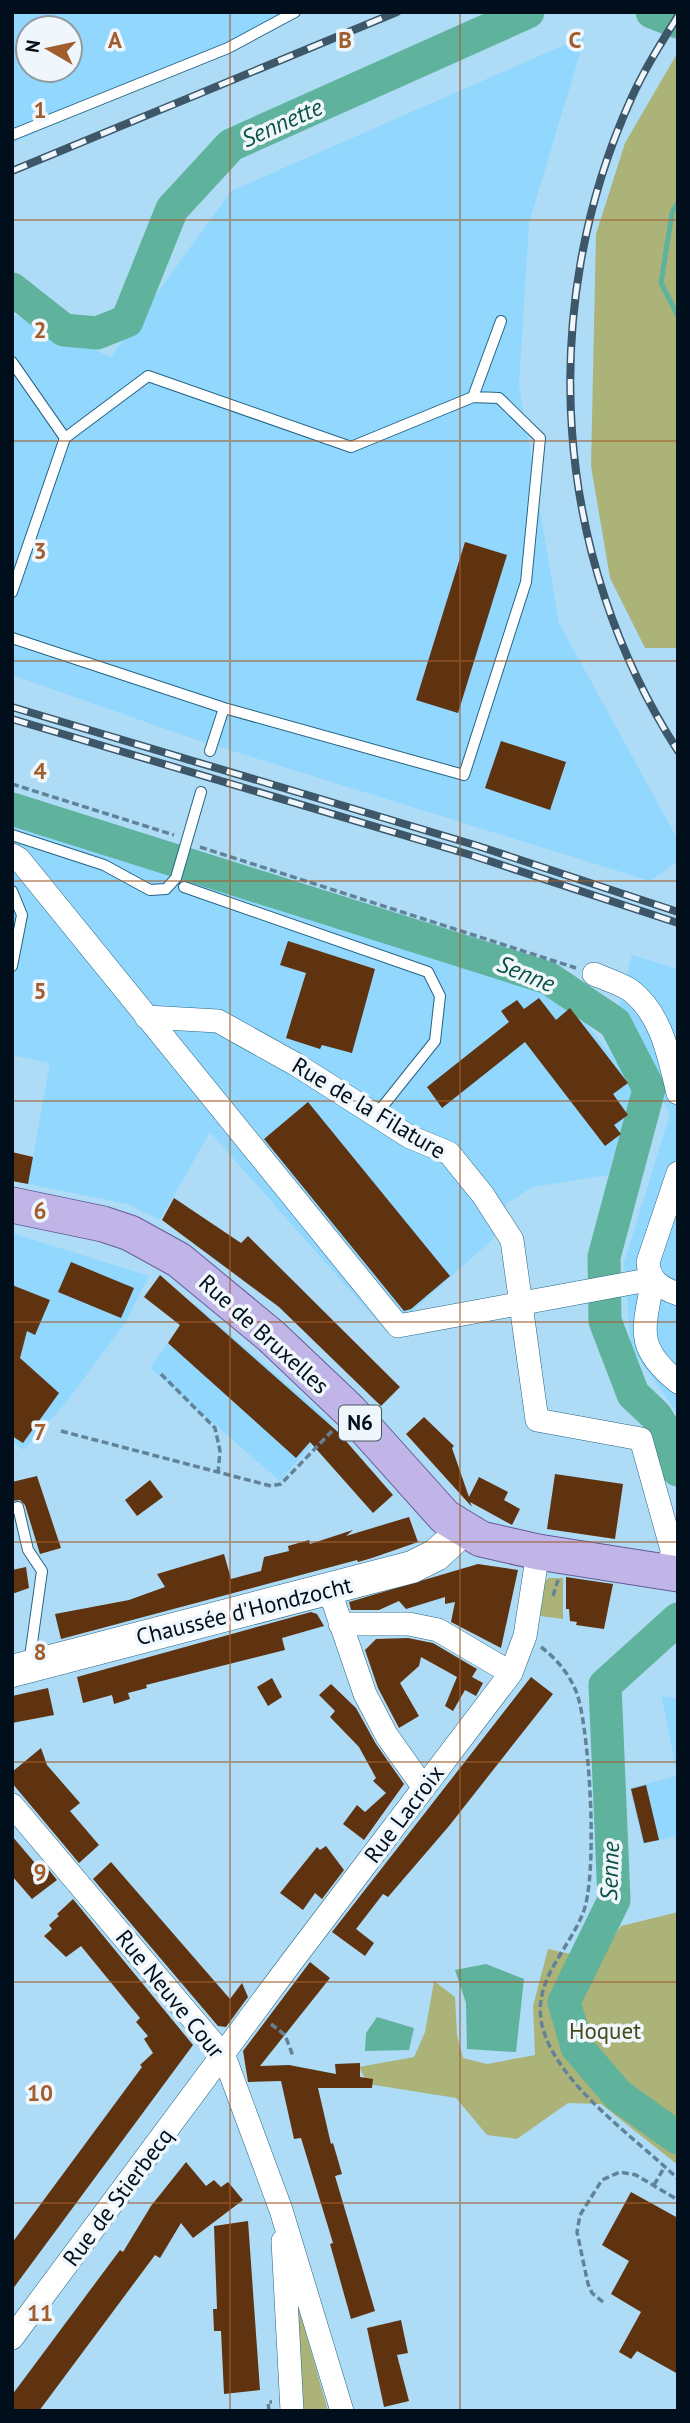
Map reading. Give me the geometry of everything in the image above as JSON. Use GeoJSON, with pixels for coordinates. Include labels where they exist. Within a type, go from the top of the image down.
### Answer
{"type":"FeatureCollection","features":[{"type":"Feature","properties":{"kind":"main road","name":"Rue de Bruxelles"},"geometry":{"type":"LineString","coordinates":[[12,1205],[103,1224],[130,1233],[179,1260],[253,1320],[350,1411],[445,1517],[464,1530],[500,1546],[674,1573]]}},
{"type":"Feature","properties":{"kind":"main road","name":"Chaussée d'Hondzocht"},"geometry":{"type":"LineString","coordinates":[[20,1669],[412,1567],[436,1555],[464,1530]]}},
{"type":"Feature","properties":{"kind":"street"},"geometry":{"type":"LineString","coordinates":[[12,855],[19,859],[398,1326],[653,1279]]}},
{"type":"Feature","properties":{"kind":"street"},"geometry":{"type":"LineString","coordinates":[[594,974],[630,990],[652,1016],[666,1042],[678,1093]]}},
{"type":"Feature","properties":{"kind":"street","name":"Rue de la Filature"},"geometry":{"type":"LineString","coordinates":[[146,1017],[218,1021],[297,1065],[410,1137],[449,1153],[483,1195],[512,1241],[537,1420],[641,1439],[670,1539],[674,1573]]}},
{"type":"Feature","properties":{"kind":"street"},"geometry":{"type":"LineString","coordinates":[[678,1172],[648,1262],[653,1279],[659,1286],[678,1294]]}},
{"type":"Feature","properties":{"kind":"street"},"geometry":{"type":"LineString","coordinates":[[653,1279],[644,1333],[654,1362],[678,1382]]}},
{"type":"Feature","properties":{"kind":"street","name":"Rue Lacroix"},"geometry":{"type":"LineString","coordinates":[[224,2056],[511,1673],[525,1636],[538,1552]]}},
{"type":"Feature","properties":{"kind":"street"},"geometry":{"type":"LineString","coordinates":[[329,1589],[365,1694],[387,1735],[424,1788]]}},
{"type":"Feature","properties":{"kind":"street"},"geometry":{"type":"LineString","coordinates":[[340,1624],[409,1625],[438,1630],[511,1673]]}},
{"type":"Feature","properties":{"kind":"street","name":"Rue Neuve Cour"},"geometry":{"type":"LineString","coordinates":[[14,1812],[224,2056],[281,2210],[342,2411]]}},
{"type":"Feature","properties":{"kind":"street","name":"Rue de Stierbecq"},"geometry":{"type":"LineString","coordinates":[[12,2338],[224,2056]]}},
{"type":"Feature","properties":{"kind":"street","name":"Rue Neuve Cour"},"geometry":{"type":"LineString","coordinates":[[281,2210],[292,2411]]}},
{"type":"Feature","properties":{"kind":"lane"},"geometry":{"type":"LineString","coordinates":[[12,135],[228,48],[295,12]]}},
{"type":"Feature","properties":{"kind":"lane"},"geometry":{"type":"LineString","coordinates":[[473,397],[502,321]]}},
{"type":"Feature","properties":{"kind":"lane"},"geometry":{"type":"LineString","coordinates":[[12,362],[65,438]]}},
{"type":"Feature","properties":{"kind":"lane"},"geometry":{"type":"LineString","coordinates":[[12,592],[65,438],[148,376],[351,447],[473,397],[499,398],[540,438],[526,582],[464,775],[224,708],[12,638]]}},
{"type":"Feature","properties":{"kind":"lane"},"geometry":{"type":"LineString","coordinates":[[210,751],[224,708]]}},
{"type":"Feature","properties":{"kind":"lane"},"geometry":{"type":"LineString","coordinates":[[180,883],[186,845],[201,792]]}},
{"type":"Feature","properties":{"kind":"lane"},"geometry":{"type":"LineString","coordinates":[[12,835],[104,865],[150,890],[166,889],[180,883],[428,972],[440,996],[435,1041],[375,1116]]}},
{"type":"Feature","properties":{"kind":"lane"},"geometry":{"type":"LineString","coordinates":[[12,891],[22,915],[12,966]]}},
{"type":"Feature","properties":{"kind":"lane"},"geometry":{"type":"LineString","coordinates":[[12,1509],[18,1507],[27,1550],[42,1571],[20,1669]]}},
{"type":"Feature","properties":{"kind":"path"},"geometry":{"type":"LineString","coordinates":[[12,784],[176,835],[186,845],[594,974]]}},
{"type":"Feature","properties":{"kind":"path"},"geometry":{"type":"LineString","coordinates":[[161,1374],[215,1428],[219,1451],[218,1473]]}},
{"type":"Feature","properties":{"kind":"path"},"geometry":{"type":"LineString","coordinates":[[61,1431],[271,1486],[281,1484],[350,1411]]}},
{"type":"Feature","properties":{"kind":"path"},"geometry":{"type":"LineString","coordinates":[[525,1636],[562,1666],[578,1696],[585,1737],[589,1797],[592,1878],[583,1914],[544,1983],[542,2026],[553,2050],[594,2105],[678,2179]]}},
{"type":"Feature","properties":{"kind":"path"},"geometry":{"type":"LineString","coordinates":[[255,2012],[285,2035],[293,2056]]}},
{"type":"Feature","properties":{"kind":"path"},"geometry":{"type":"LineString","coordinates":[[654,2186],[665,2166]]}},
{"type":"Feature","properties":{"kind":"path"},"geometry":{"type":"LineString","coordinates":[[603,2302],[592,2293],[588,2284],[577,2232],[580,2215],[602,2180],[620,2172],[636,2175],[678,2200]]}},
{"type":"Feature","properties":{"kind":"path"},"geometry":{"type":"LineString","coordinates":[[268,2402],[269,2411]]}},
{"type":"Feature","properties":{"kind":"shaded area"},"geometry":{"type":"Polygon","coordinates":[[[12,12],[306,12],[229,50],[12,143],[12,12]]]}},
{"type":"Feature","properties":{"kind":"shaded area"},"geometry":{"type":"Polygon","coordinates":[[[585,36],[529,223],[519,385],[559,623],[678,840],[678,861],[650,881],[194,739],[12,675],[12,314],[111,357],[231,191],[585,36]]]}},
{"type":"Feature","properties":{"kind":"shaded area"},"geometry":{"type":"Polygon","coordinates":[[[12,823],[567,1000],[634,1083],[608,1175],[532,1187],[506,1204],[492,1240],[388,1333],[210,1132],[160,1220],[127,1204],[28,1184],[50,1063],[12,1055],[12,823]]]}},
{"type":"Feature","properties":{"kind":"shaded area"},"geometry":{"type":"Polygon","coordinates":[[[632,955],[678,969],[678,1414],[631,1348],[624,1263],[670,1114],[616,1016],[632,955]]]}},
{"type":"Feature","properties":{"kind":"shaded area"},"geometry":{"type":"Polygon","coordinates":[[[12,1233],[149,1276],[126,1322],[67,1401],[24,1450],[12,1441],[12,1233]]]}},
{"type":"Feature","properties":{"kind":"shaded area"},"geometry":{"type":"Polygon","coordinates":[[[196,1305],[331,1422],[280,1481],[150,1368],[196,1305]]]}},
{"type":"Feature","properties":{"kind":"shaded area"},"geometry":{"type":"Polygon","coordinates":[[[662,1696],[678,1699],[678,1835],[643,1844],[630,1788],[677,1776],[662,1696]]]}},
{"type":"Feature","properties":{"kind":"shaded area"},"geometry":{"type":"Polygon","coordinates":[[[486,1964],[524,1979],[516,2052],[467,2049],[466,2003],[455,1970],[486,1964]]]}},
{"type":"Feature","properties":{"kind":"shaded area"},"geometry":{"type":"Polygon","coordinates":[[[377,2017],[414,2028],[409,2050],[365,2051],[366,2033],[377,2017]]]}},
{"type":"Feature","properties":{"kind":"green space"},"geometry":{"type":"Polygon","coordinates":[[[678,52],[678,648],[645,648],[610,578],[591,466],[596,234],[625,143],[678,52]]]}},
{"type":"Feature","properties":{"kind":"green space"},"geometry":{"type":"Polygon","coordinates":[[[548,1578],[563,1578],[563,1619],[540,1616],[545,1582],[548,1578]]]}},
{"type":"Feature","properties":{"kind":"green space","name":"Hoquet"},"geometry":{"type":"Polygon","coordinates":[[[678,1912],[678,2165],[601,2104],[568,2103],[517,2139],[487,2135],[456,2098],[368,2084],[359,2067],[414,2057],[425,2032],[434,1981],[455,1997],[457,2035],[463,2058],[487,2064],[535,2055],[533,2006],[548,1949],[598,1960],[621,1926],[678,1912]]]}},
{"type":"Feature","properties":{"kind":"green space"},"geometry":{"type":"Polygon","coordinates":[[[295,2295],[328,2411],[303,2411],[295,2295]]]}},
{"type":"Feature","properties":{"kind":"building"},"geometry":{"type":"Polygon","coordinates":[[[465,542],[507,555],[458,713],[416,700],[465,542]]]}},
{"type":"Feature","properties":{"kind":"building"},"geometry":{"type":"Polygon","coordinates":[[[501,741],[566,762],[550,810],[485,788],[501,741]]]}},
{"type":"Feature","properties":{"kind":"building"},"geometry":{"type":"Polygon","coordinates":[[[288,941],[375,969],[352,1053],[322,1045],[320,1049],[286,1038],[306,973],[280,965],[288,941]]]}},
{"type":"Feature","properties":{"kind":"building"},"geometry":{"type":"Polygon","coordinates":[[[539,998],[556,1020],[570,1008],[628,1083],[613,1094],[628,1115],[614,1125],[621,1134],[605,1146],[525,1042],[442,1108],[427,1087],[509,1022],[501,1011],[517,1000],[524,1009],[539,998]]]}},
{"type":"Feature","properties":{"kind":"building"},"geometry":{"type":"Polygon","coordinates":[[[308,1102],[450,1276],[411,1309],[404,1311],[264,1139],[308,1102]]]}},
{"type":"Feature","properties":{"kind":"building"},"geometry":{"type":"Polygon","coordinates":[[[12,1152],[33,1157],[28,1184],[12,1181],[12,1152]]]}},
{"type":"Feature","properties":{"kind":"building"},"geometry":{"type":"Polygon","coordinates":[[[174,1198],[241,1243],[248,1236],[400,1387],[381,1406],[279,1307],[162,1220],[174,1198]]]}},
{"type":"Feature","properties":{"kind":"building"},"geometry":{"type":"Polygon","coordinates":[[[71,1262],[134,1288],[121,1318],[58,1292],[71,1262]]]}},
{"type":"Feature","properties":{"kind":"building"},"geometry":{"type":"Polygon","coordinates":[[[160,1275],[338,1432],[393,1495],[373,1513],[310,1442],[296,1458],[168,1343],[180,1325],[144,1297],[160,1275]]]}},
{"type":"Feature","properties":{"kind":"building"},"geometry":{"type":"Polygon","coordinates":[[[12,1285],[50,1300],[35,1335],[27,1331],[20,1358],[59,1393],[23,1443],[12,1436],[12,1285]]]}},
{"type":"Feature","properties":{"kind":"building"},"geometry":{"type":"Polygon","coordinates":[[[424,1417],[454,1446],[452,1448],[469,1497],[479,1477],[508,1492],[504,1500],[520,1509],[512,1525],[470,1502],[472,1507],[406,1434],[424,1417]]]}},
{"type":"Feature","properties":{"kind":"building"},"geometry":{"type":"Polygon","coordinates":[[[555,1474],[623,1484],[615,1539],[547,1529],[555,1474]]]}},
{"type":"Feature","properties":{"kind":"building"},"geometry":{"type":"Polygon","coordinates":[[[37,1476],[61,1548],[40,1554],[25,1505],[20,1500],[12,1501],[12,1482],[37,1476]]]}},
{"type":"Feature","properties":{"kind":"building"},"geometry":{"type":"Polygon","coordinates":[[[150,1480],[163,1497],[137,1516],[125,1500],[150,1480]]]}},
{"type":"Feature","properties":{"kind":"building"},"geometry":{"type":"Polygon","coordinates":[[[409,1517],[418,1542],[358,1562],[357,1560],[61,1639],[55,1614],[129,1600],[165,1587],[157,1574],[224,1554],[231,1579],[261,1571],[264,1557],[289,1551],[288,1546],[309,1540],[310,1544],[353,1530],[346,1536],[409,1517]]]}},
{"type":"Feature","properties":{"kind":"building"},"geometry":{"type":"Polygon","coordinates":[[[478,1564],[518,1570],[501,1648],[451,1622],[455,1602],[445,1604],[445,1597],[406,1609],[399,1601],[379,1610],[351,1610],[349,1602],[478,1564]]]}},
{"type":"Feature","properties":{"kind":"building"},"geometry":{"type":"Polygon","coordinates":[[[26,1567],[29,1588],[12,1594],[12,1570],[26,1567]]]}},
{"type":"Feature","properties":{"kind":"building"},"geometry":{"type":"Polygon","coordinates":[[[566,1577],[613,1584],[604,1629],[576,1625],[577,1622],[570,1621],[569,1609],[566,1609],[566,1577]]]}},
{"type":"Feature","properties":{"kind":"building"},"geometry":{"type":"Polygon","coordinates":[[[311,1612],[317,1614],[324,1626],[282,1638],[285,1650],[146,1685],[147,1688],[128,1693],[130,1699],[114,1704],[112,1695],[83,1703],[77,1677],[311,1612]]]}},
{"type":"Feature","properties":{"kind":"building"},"geometry":{"type":"Polygon","coordinates":[[[408,1638],[433,1643],[477,1669],[472,1677],[483,1683],[476,1696],[465,1690],[453,1711],[445,1706],[457,1677],[421,1657],[419,1666],[400,1683],[419,1716],[399,1728],[378,1688],[365,1650],[376,1639],[408,1638]]]}},
{"type":"Feature","properties":{"kind":"building"},"geometry":{"type":"Polygon","coordinates":[[[531,1677],[553,1694],[449,1826],[388,1897],[383,1894],[356,1929],[374,1943],[365,1956],[332,1932],[531,1677]]]}},
{"type":"Feature","properties":{"kind":"building"},"geometry":{"type":"Polygon","coordinates":[[[272,1678],[282,1697],[268,1706],[257,1687],[272,1678]]]}},
{"type":"Feature","properties":{"kind":"building"},"geometry":{"type":"Polygon","coordinates":[[[331,1684],[356,1708],[376,1744],[404,1784],[364,1840],[343,1824],[357,1805],[365,1812],[386,1793],[373,1781],[376,1778],[359,1747],[330,1717],[335,1711],[319,1695],[331,1684]]]}},
{"type":"Feature","properties":{"kind":"building"},"geometry":{"type":"Polygon","coordinates":[[[48,1688],[54,1715],[12,1723],[12,1696],[48,1688]]]}},
{"type":"Feature","properties":{"kind":"building"},"geometry":{"type":"Polygon","coordinates":[[[41,1748],[47,1765],[80,1803],[70,1811],[99,1845],[79,1863],[12,1783],[12,1772],[41,1748]]]}},
{"type":"Feature","properties":{"kind":"building"},"geometry":{"type":"Polygon","coordinates":[[[646,1785],[659,1840],[644,1843],[631,1789],[646,1785]]]}},
{"type":"Feature","properties":{"kind":"building"},"geometry":{"type":"Polygon","coordinates":[[[12,1836],[40,1869],[45,1865],[57,1880],[32,1899],[12,1876],[12,1836]]]}},
{"type":"Feature","properties":{"kind":"building"},"geometry":{"type":"Polygon","coordinates":[[[326,1846],[344,1870],[322,1899],[315,1893],[303,1910],[280,1893],[317,1847],[320,1850],[326,1846]]]}},
{"type":"Feature","properties":{"kind":"building"},"geometry":{"type":"Polygon","coordinates":[[[111,1862],[230,1999],[242,1983],[248,1997],[226,2027],[218,2026],[93,1879],[111,1862]]]}},
{"type":"Feature","properties":{"kind":"building"},"geometry":{"type":"Polygon","coordinates":[[[73,1899],[193,2045],[12,2290],[12,2243],[142,2067],[140,2065],[153,2053],[144,2039],[148,2036],[136,2022],[140,2018],[81,1946],[66,1957],[44,1936],[52,1929],[49,1925],[59,1916],[57,1914],[73,1899]]]}},
{"type":"Feature","properties":{"kind":"building"},"geometry":{"type":"Polygon","coordinates":[[[310,1962],[330,1978],[260,2066],[289,2065],[336,2074],[335,2064],[360,2063],[360,2077],[373,2079],[372,2088],[318,2088],[331,2144],[333,2143],[342,2174],[335,2176],[375,2311],[351,2319],[330,2244],[333,2243],[301,2138],[294,2139],[281,2081],[248,2082],[243,2051],[310,1962]]]}},
{"type":"Feature","properties":{"kind":"building"},"geometry":{"type":"Polygon","coordinates":[[[186,2162],[206,2186],[214,2180],[221,2187],[228,2182],[243,2200],[193,2238],[181,2223],[160,2258],[155,2255],[39,2411],[12,2411],[12,2395],[120,2250],[123,2252],[151,2206],[186,2162]]]}},
{"type":"Feature","properties":{"kind":"building"},"geometry":{"type":"Polygon","coordinates":[[[631,2192],[678,2218],[678,2374],[637,2351],[631,2359],[619,2352],[641,2312],[611,2294],[629,2261],[602,2245],[631,2192]]]}},
{"type":"Feature","properties":{"kind":"building"},"geometry":{"type":"Polygon","coordinates":[[[248,2221],[260,2390],[224,2394],[221,2331],[214,2331],[213,2309],[217,2309],[214,2226],[248,2221]]]}},
{"type":"Feature","properties":{"kind":"building"},"geometry":{"type":"Polygon","coordinates":[[[401,2320],[408,2353],[397,2355],[409,2401],[384,2407],[367,2328],[401,2320]]]}},
{"type":"Feature","properties":{"kind":"waterway","name":"Sennette"},"geometry":{"type":"LineString","coordinates":[[12,289],[64,330],[97,333],[127,321],[172,209],[231,145],[528,12]]}},
{"type":"Feature","properties":{"kind":"waterway","name":"Sennette"},"geometry":{"type":"LineString","coordinates":[[652,12],[678,22]]}},
{"type":"Feature","properties":{"kind":"waterway"},"geometry":{"type":"LineString","coordinates":[[678,202],[672,213],[661,283],[678,316]]}},
{"type":"Feature","properties":{"kind":"waterway","name":"Senne"},"geometry":{"type":"LineString","coordinates":[[12,809],[548,978],[615,1023],[649,1089],[604,1257],[605,1321],[633,1394],[656,1416],[669,1438],[678,1470]]}},
{"type":"Feature","properties":{"kind":"waterway","name":"Senne"},"geometry":{"type":"LineString","coordinates":[[678,1619],[605,1685],[614,1900],[564,2002],[577,2047],[618,2095],[678,2138]]}},
{"type":"Feature","properties":{"kind":"railway"},"geometry":{"type":"LineString","coordinates":[[12,171],[397,12]]}},
{"type":"Feature","properties":{"kind":"railway"},"geometry":{"type":"LineString","coordinates":[[678,16],[636,88],[601,179],[581,262],[571,346],[572,431],[583,515],[605,597],[636,676],[678,751]]}},
{"type":"Feature","properties":{"kind":"railway"},"geometry":{"type":"LineString","coordinates":[[12,707],[478,846],[678,912]]}},
{"type":"Feature","properties":{"kind":"railway"},"geometry":{"type":"LineString","coordinates":[[12,719],[474,856],[678,923]]}}]}
